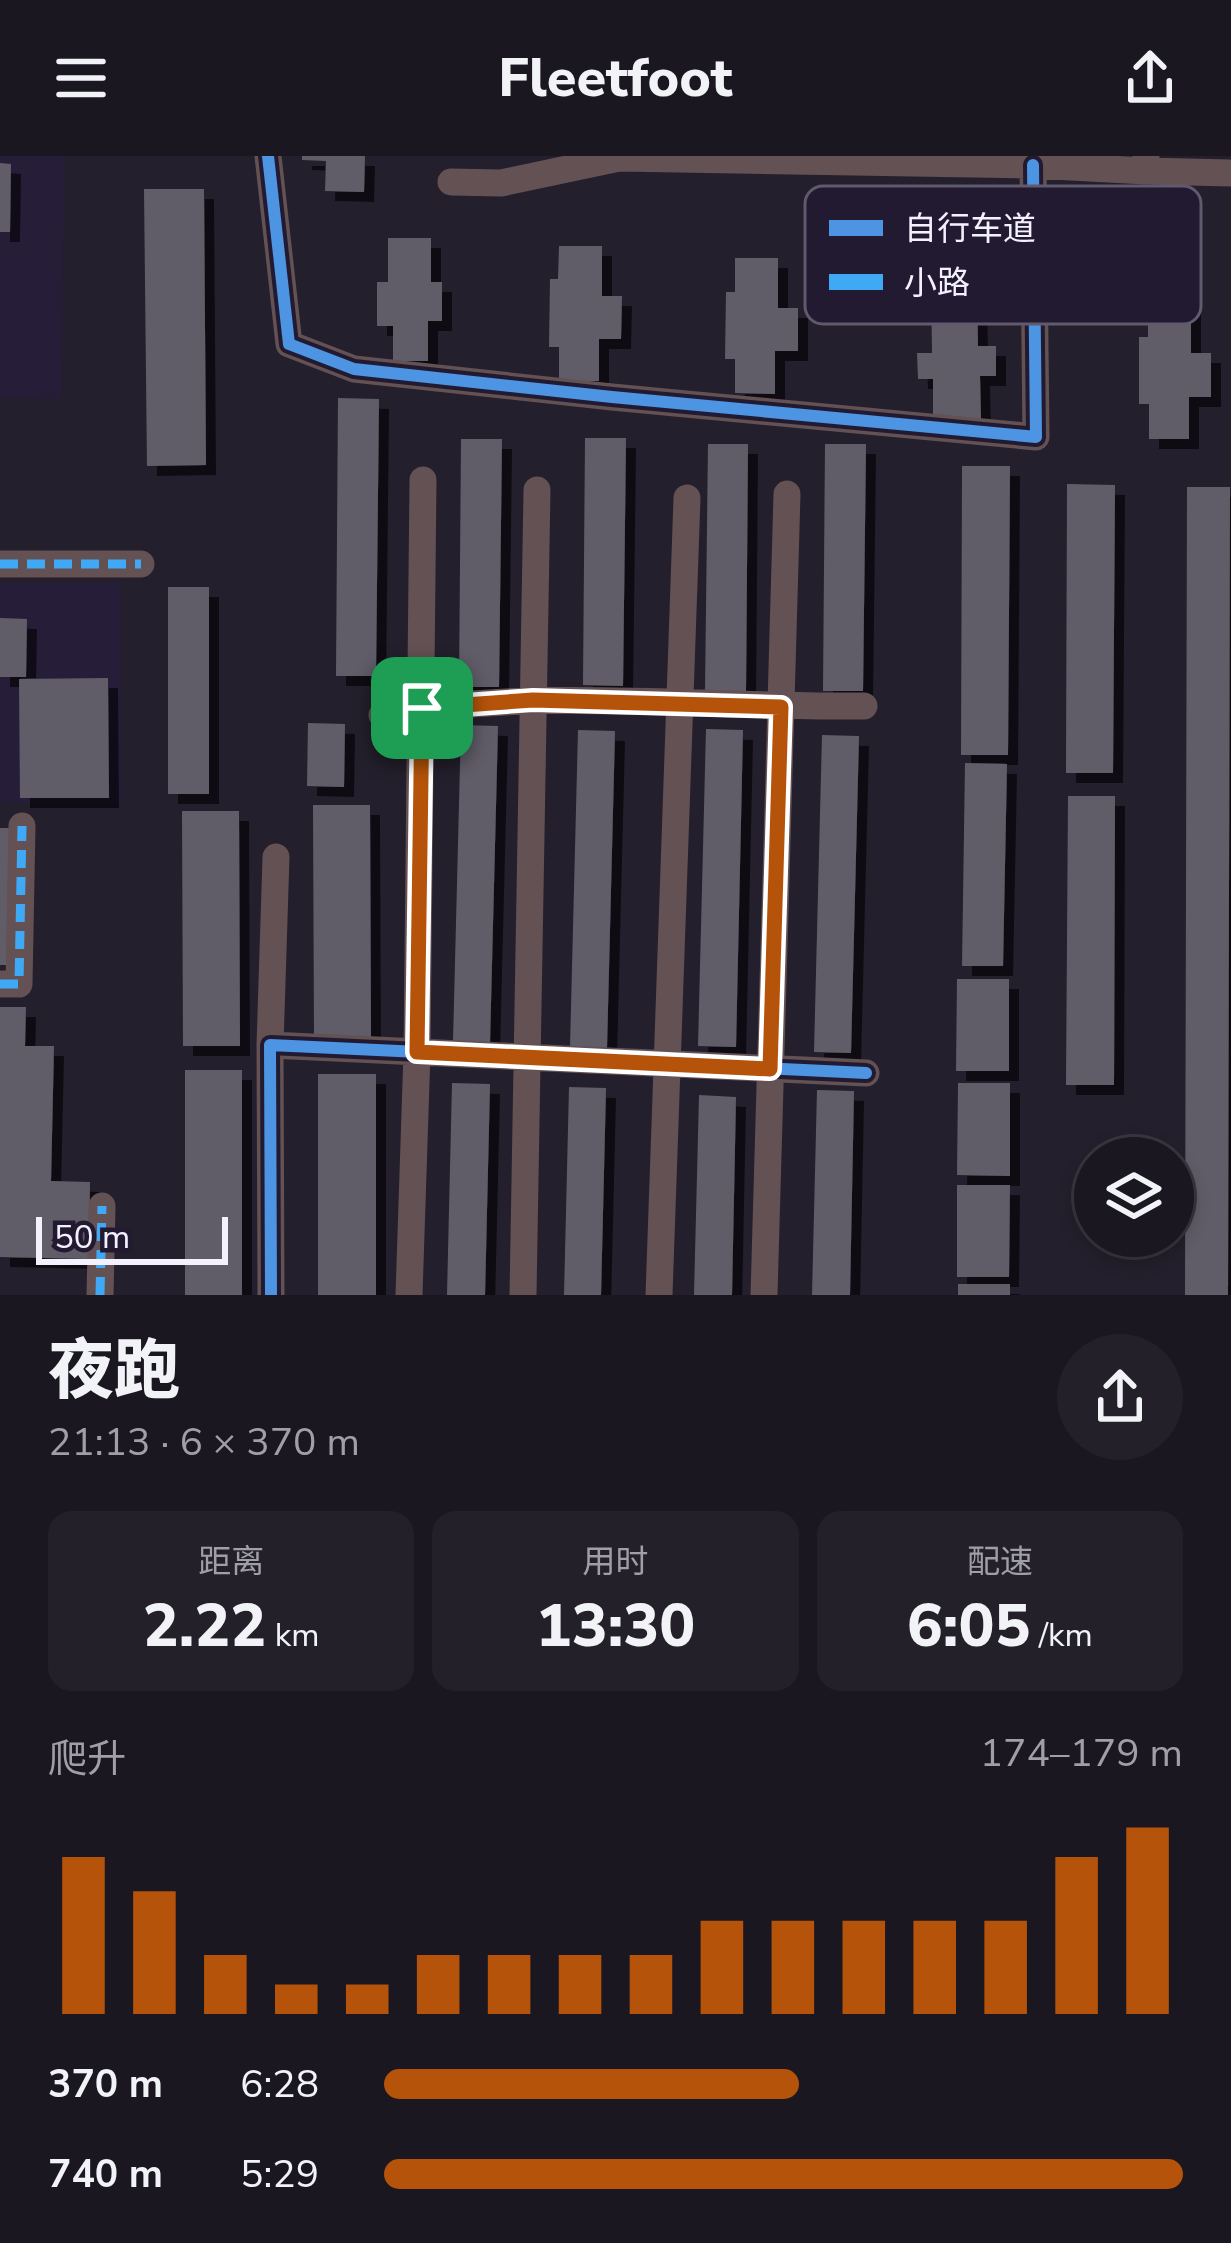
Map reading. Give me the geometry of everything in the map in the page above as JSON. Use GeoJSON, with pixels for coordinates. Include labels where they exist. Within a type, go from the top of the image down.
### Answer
{"type":"FeatureCollection","features":[{"type":"Feature","properties":{"kind":"street"},"geometry":{"type":"LineString","coordinates":[[268,156],[289,344],[354,369],[1036,437],[1035,324]]}},
{"type":"Feature","properties":{"kind":"street"},"geometry":{"type":"LineString","coordinates":[[451,182],[502,183],[619,158],[1146,163],[1231,173]]}},
{"type":"Feature","properties":{"kind":"street"},"geometry":{"type":"LineString","coordinates":[[1033,165],[1033,186]]}},
{"type":"Feature","properties":{"kind":"street"},"geometry":{"type":"LineString","coordinates":[[409,1295],[417,1052],[423,480]]}},
{"type":"Feature","properties":{"kind":"street"},"geometry":{"type":"LineString","coordinates":[[523,1295],[537,490]]}},
{"type":"Feature","properties":{"kind":"street"},"geometry":{"type":"LineString","coordinates":[[764,1295],[787,494]]}},
{"type":"Feature","properties":{"kind":"street"},"geometry":{"type":"LineString","coordinates":[[659,1295],[687,498]]}},
{"type":"Feature","properties":{"kind":"street"},"geometry":{"type":"LineString","coordinates":[[0,564],[141,564]]}},
{"type":"Feature","properties":{"kind":"street"},"geometry":{"type":"LineString","coordinates":[[382,715],[533,700],[864,706]]}},
{"type":"Feature","properties":{"kind":"street"},"geometry":{"type":"LineString","coordinates":[[0,984],[19,984],[22,826]]}},
{"type":"Feature","properties":{"kind":"street"},"geometry":{"type":"LineString","coordinates":[[271,1295],[270,1045],[276,857]]}},
{"type":"Feature","properties":{"kind":"street"},"geometry":{"type":"LineString","coordinates":[[270,1045],[866,1073]]}},
{"type":"Feature","properties":{"kind":"street"},"geometry":{"type":"LineString","coordinates":[[100,1295],[102,1206]]}},
{"type":"Feature","properties":{"kind":"shaded area"},"geometry":{"type":"Polygon","coordinates":[[[0,156],[64,156],[62,399],[0,398],[0,156]]]}},
{"type":"Feature","properties":{"kind":"shaded area"},"geometry":{"type":"Polygon","coordinates":[[[0,582],[121,582],[122,804],[0,802],[0,582]]]}},
{"type":"Feature","properties":{"kind":"building"},"geometry":{"type":"Polygon","coordinates":[[[302,156],[365,156],[364,192],[325,191],[326,161],[302,160],[302,156]]]}},
{"type":"Feature","properties":{"kind":"building"},"geometry":{"type":"Polygon","coordinates":[[[0,163],[11,164],[10,232],[0,232],[0,163]]]}},
{"type":"Feature","properties":{"kind":"building"},"geometry":{"type":"Polygon","coordinates":[[[144,189],[204,189],[206,465],[147,466],[144,189]]]}},
{"type":"Feature","properties":{"kind":"building"},"geometry":{"type":"Polygon","coordinates":[[[388,238],[431,238],[431,282],[442,282],[442,321],[428,321],[428,361],[393,361],[393,326],[377,326],[377,282],[388,282],[388,238]]]}},
{"type":"Feature","properties":{"kind":"building"},"geometry":{"type":"Polygon","coordinates":[[[559,246],[602,246],[602,296],[622,296],[621,339],[599,339],[599,381],[559,381],[559,347],[549,347],[550,279],[558,279],[559,246]]]}},
{"type":"Feature","properties":{"kind":"building"},"geometry":{"type":"Polygon","coordinates":[[[735,258],[778,258],[778,308],[798,308],[798,351],[775,351],[775,394],[735,393],[735,359],[725,359],[726,292],[735,292],[735,258]]]}},
{"type":"Feature","properties":{"kind":"building"},"geometry":{"type":"Polygon","coordinates":[[[932,324],[978,324],[978,346],[996,346],[996,376],[980,376],[981,419],[933,419],[933,379],[918,379],[917,353],[932,353],[932,324]]]}},
{"type":"Feature","properties":{"kind":"building"},"geometry":{"type":"Polygon","coordinates":[[[1148,324],[1191,324],[1191,353],[1211,353],[1211,397],[1189,397],[1189,439],[1149,439],[1149,404],[1139,404],[1139,337],[1148,337],[1148,324]]]}},
{"type":"Feature","properties":{"kind":"building"},"geometry":{"type":"Polygon","coordinates":[[[338,398],[379,399],[376,676],[336,676],[338,398]]]}},
{"type":"Feature","properties":{"kind":"building"},"geometry":{"type":"Polygon","coordinates":[[[585,438],[626,438],[623,686],[583,685],[585,438]]]}},
{"type":"Feature","properties":{"kind":"building"},"geometry":{"type":"Polygon","coordinates":[[[461,439],[502,439],[499,687],[459,687],[461,439]]]}},
{"type":"Feature","properties":{"kind":"building"},"geometry":{"type":"Polygon","coordinates":[[[708,444],[748,444],[746,691],[705,691],[708,444]]]}},
{"type":"Feature","properties":{"kind":"building"},"geometry":{"type":"Polygon","coordinates":[[[825,444],[866,444],[863,691],[823,691],[825,444]]]}},
{"type":"Feature","properties":{"kind":"building"},"geometry":{"type":"Polygon","coordinates":[[[962,466],[1010,466],[1008,755],[961,755],[962,466]]]}},
{"type":"Feature","properties":{"kind":"building"},"geometry":{"type":"Polygon","coordinates":[[[1067,484],[1115,485],[1113,773],[1066,773],[1067,484]]]}},
{"type":"Feature","properties":{"kind":"building"},"geometry":{"type":"Polygon","coordinates":[[[1187,487],[1230,487],[1228,1295],[1185,1295],[1185,1257],[1194,1257],[1194,1137],[1185,1137],[1187,487]]]}},
{"type":"Feature","properties":{"kind":"building"},"geometry":{"type":"Polygon","coordinates":[[[168,587],[209,587],[209,794],[168,794],[168,587]]]}},
{"type":"Feature","properties":{"kind":"building"},"geometry":{"type":"Polygon","coordinates":[[[0,618],[27,619],[26,677],[0,677],[0,618]]]}},
{"type":"Feature","properties":{"kind":"building"},"geometry":{"type":"Polygon","coordinates":[[[108,678],[109,798],[20,798],[19,679],[108,678]]]}},
{"type":"Feature","properties":{"kind":"building"},"geometry":{"type":"Polygon","coordinates":[[[308,723],[345,724],[344,787],[307,786],[308,723]]]}},
{"type":"Feature","properties":{"kind":"building"},"geometry":{"type":"Polygon","coordinates":[[[461,725],[498,726],[490,1043],[453,1042],[461,725]]]}},
{"type":"Feature","properties":{"kind":"building"},"geometry":{"type":"Polygon","coordinates":[[[706,729],[743,730],[736,1047],[698,1046],[706,729]]]}},
{"type":"Feature","properties":{"kind":"building"},"geometry":{"type":"Polygon","coordinates":[[[578,730],[615,731],[607,1048],[570,1047],[578,730]]]}},
{"type":"Feature","properties":{"kind":"building"},"geometry":{"type":"Polygon","coordinates":[[[822,735],[859,736],[851,1053],[814,1052],[822,735]]]}},
{"type":"Feature","properties":{"kind":"building"},"geometry":{"type":"Polygon","coordinates":[[[965,763],[1007,764],[1003,966],[962,966],[965,763]]]}},
{"type":"Feature","properties":{"kind":"building"},"geometry":{"type":"Polygon","coordinates":[[[1068,796],[1115,796],[1114,1085],[1066,1085],[1068,796]]]}},
{"type":"Feature","properties":{"kind":"building"},"geometry":{"type":"Polygon","coordinates":[[[313,805],[370,805],[371,1040],[314,1040],[313,805]]]}},
{"type":"Feature","properties":{"kind":"building"},"geometry":{"type":"Polygon","coordinates":[[[182,811],[239,811],[240,1046],[183,1046],[182,811]]]}},
{"type":"Feature","properties":{"kind":"building"},"geometry":{"type":"Polygon","coordinates":[[[0,828],[12,828],[12,965],[0,965],[0,828]]]}},
{"type":"Feature","properties":{"kind":"building"},"geometry":{"type":"Polygon","coordinates":[[[957,979],[1009,979],[1009,1071],[956,1071],[957,979]]]}},
{"type":"Feature","properties":{"kind":"building"},"geometry":{"type":"Polygon","coordinates":[[[0,1007],[26,1007],[25,1046],[54,1046],[51,1181],[90,1182],[89,1259],[0,1257],[0,1007]]]}},
{"type":"Feature","properties":{"kind":"building"},"geometry":{"type":"Polygon","coordinates":[[[185,1070],[242,1070],[242,1295],[185,1295],[185,1070]]]}},
{"type":"Feature","properties":{"kind":"building"},"geometry":{"type":"Polygon","coordinates":[[[318,1074],[376,1074],[376,1295],[318,1295],[318,1074]]]}},
{"type":"Feature","properties":{"kind":"building"},"geometry":{"type":"Polygon","coordinates":[[[452,1083],[490,1084],[485,1295],[447,1295],[452,1083]]]}},
{"type":"Feature","properties":{"kind":"building"},"geometry":{"type":"Polygon","coordinates":[[[958,1083],[1010,1083],[1010,1176],[957,1175],[958,1083]]]}},
{"type":"Feature","properties":{"kind":"building"},"geometry":{"type":"Polygon","coordinates":[[[569,1087],[606,1088],[601,1295],[564,1295],[569,1087]]]}},
{"type":"Feature","properties":{"kind":"building"},"geometry":{"type":"Polygon","coordinates":[[[817,1090],[854,1091],[850,1295],[812,1295],[817,1090]]]}},
{"type":"Feature","properties":{"kind":"building"},"geometry":{"type":"Polygon","coordinates":[[[699,1095],[736,1097],[732,1295],[694,1295],[699,1095]]]}},
{"type":"Feature","properties":{"kind":"building"},"geometry":{"type":"Polygon","coordinates":[[[957,1185],[1010,1185],[1009,1277],[957,1277],[957,1185]]]}},
{"type":"Feature","properties":{"kind":"building"},"geometry":{"type":"Polygon","coordinates":[[[958,1284],[1010,1284],[1010,1295],[958,1295],[958,1284]]]}},
{"type":"Feature","properties":{"kind":"marked path"},"geometry":{"type":"LineString","coordinates":[[0,564],[141,564]]}},
{"type":"Feature","properties":{"kind":"marked path"},"geometry":{"type":"LineString","coordinates":[[0,984],[19,984],[22,826]]}},
{"type":"Feature","properties":{"kind":"marked path"},"geometry":{"type":"LineString","coordinates":[[100,1295],[102,1206]]}},
{"type":"Feature","properties":{"kind":"cycle path"},"geometry":{"type":"LineString","coordinates":[[268,156],[289,344],[354,369],[1036,437],[1035,324]]}},
{"type":"Feature","properties":{"kind":"cycle path"},"geometry":{"type":"LineString","coordinates":[[1033,165],[1033,186]]}},
{"type":"Feature","properties":{"kind":"cycle path"},"geometry":{"type":"LineString","coordinates":[[271,1295],[270,1045],[866,1073]]}},
{"type":"Feature","properties":{"kind":"route"},"geometry":{"type":"LineString","coordinates":[[533,700],[781,707],[770,1069],[417,1052],[422,708],[533,700]]}}]}
